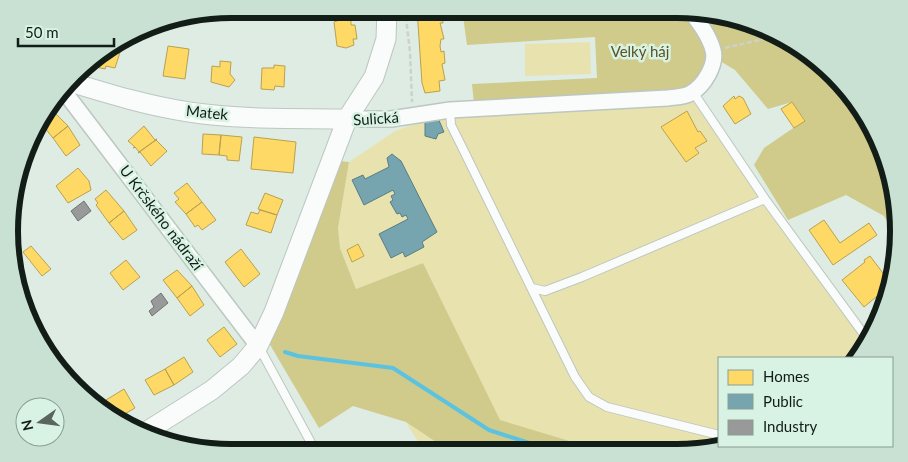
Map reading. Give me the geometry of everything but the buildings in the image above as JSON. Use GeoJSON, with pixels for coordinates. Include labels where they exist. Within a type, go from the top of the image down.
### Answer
{"type":"FeatureCollection","features":[{"type":"Feature","properties":{"kind":"street"},"geometry":{"type":"LineString","coordinates":[[347,119],[374,77],[382,56],[388,18]]}},
{"type":"Feature","properties":{"kind":"street"},"geometry":{"type":"LineString","coordinates":[[693,92],[712,69],[714,51],[696,18]]}},
{"type":"Feature","properties":{"kind":"street","name":"Matek"},"geometry":{"type":"LineString","coordinates":[[76,84],[118,96],[189,112],[255,117],[347,119]]}},
{"type":"Feature","properties":{"kind":"street","name":"Sulická"},"geometry":{"type":"LineString","coordinates":[[151,429],[212,390],[241,366],[258,346],[274,312],[347,119],[391,119],[450,110],[668,98],[693,92]]}},
{"type":"Feature","properties":{"kind":"street","name":"U Krčského nádraží"},"geometry":{"type":"LineString","coordinates":[[67,95],[258,346]]}},
{"type":"Feature","properties":{"kind":"lane"},"geometry":{"type":"LineString","coordinates":[[693,92],[765,199],[864,334]]}},
{"type":"Feature","properties":{"kind":"lane"},"geometry":{"type":"LineString","coordinates":[[450,110],[452,125],[575,377],[589,396],[607,407],[718,435]]}},
{"type":"Feature","properties":{"kind":"lane"},"geometry":{"type":"LineString","coordinates":[[532,288],[545,291],[582,277],[765,199]]}},
{"type":"Feature","properties":{"kind":"lane"},"geometry":{"type":"LineString","coordinates":[[258,346],[312,444]]}},
{"type":"Feature","properties":{"kind":"path"},"geometry":{"type":"LineString","coordinates":[[406,18],[410,52],[412,116]]}},
{"type":"Feature","properties":{"kind":"path"},"geometry":{"type":"LineString","coordinates":[[714,51],[768,39]]}},
{"type":"Feature","properties":{"kind":"shaded area"},"geometry":{"type":"Polygon","coordinates":[[[590,42],[591,74],[525,76],[525,44],[590,42]]]}},
{"type":"Feature","properties":{"kind":"shaded area"},"geometry":{"type":"Polygon","coordinates":[[[693,101],[862,339],[849,357],[718,357],[718,440],[691,444],[579,444],[500,421],[423,263],[356,289],[340,248],[338,228],[349,162],[395,131],[429,119],[424,124],[425,136],[436,139],[438,134],[444,132],[438,118],[458,114],[529,113],[693,101]],[[687,111],[661,127],[686,162],[698,153],[695,148],[706,141],[700,131],[698,132],[687,111]],[[394,154],[387,158],[389,167],[366,179],[363,175],[352,181],[364,205],[393,190],[395,194],[391,196],[393,200],[390,202],[397,214],[400,213],[402,217],[406,215],[408,219],[379,234],[392,258],[403,252],[405,256],[424,247],[422,242],[427,239],[400,161],[394,154]]]}},
{"type":"Feature","properties":{"kind":"shaded area"},"geometry":{"type":"Polygon","coordinates":[[[406,422],[439,444],[419,444],[406,422]]]}},
{"type":"Feature","properties":{"kind":"green space","name":"Velký háj"},"geometry":{"type":"Polygon","coordinates":[[[463,18],[691,18],[732,25],[759,34],[796,53],[818,70],[838,90],[855,112],[879,162],[889,203],[890,226],[884,216],[846,195],[788,220],[754,165],[764,148],[805,120],[792,102],[768,109],[735,70],[720,61],[696,82],[678,94],[474,103],[472,84],[597,78],[595,37],[467,45],[463,18]]]}},
{"type":"Feature","properties":{"kind":"green space"},"geometry":{"type":"Polygon","coordinates":[[[339,161],[349,162],[338,228],[340,248],[356,289],[423,263],[500,420],[580,444],[439,444],[406,422],[353,406],[319,428],[269,343],[339,161]]]}},
{"type":"Feature","properties":{"kind":"waterway"},"geometry":{"type":"LineString","coordinates":[[285,352],[298,356],[393,368],[489,430],[532,444]]}}]}
